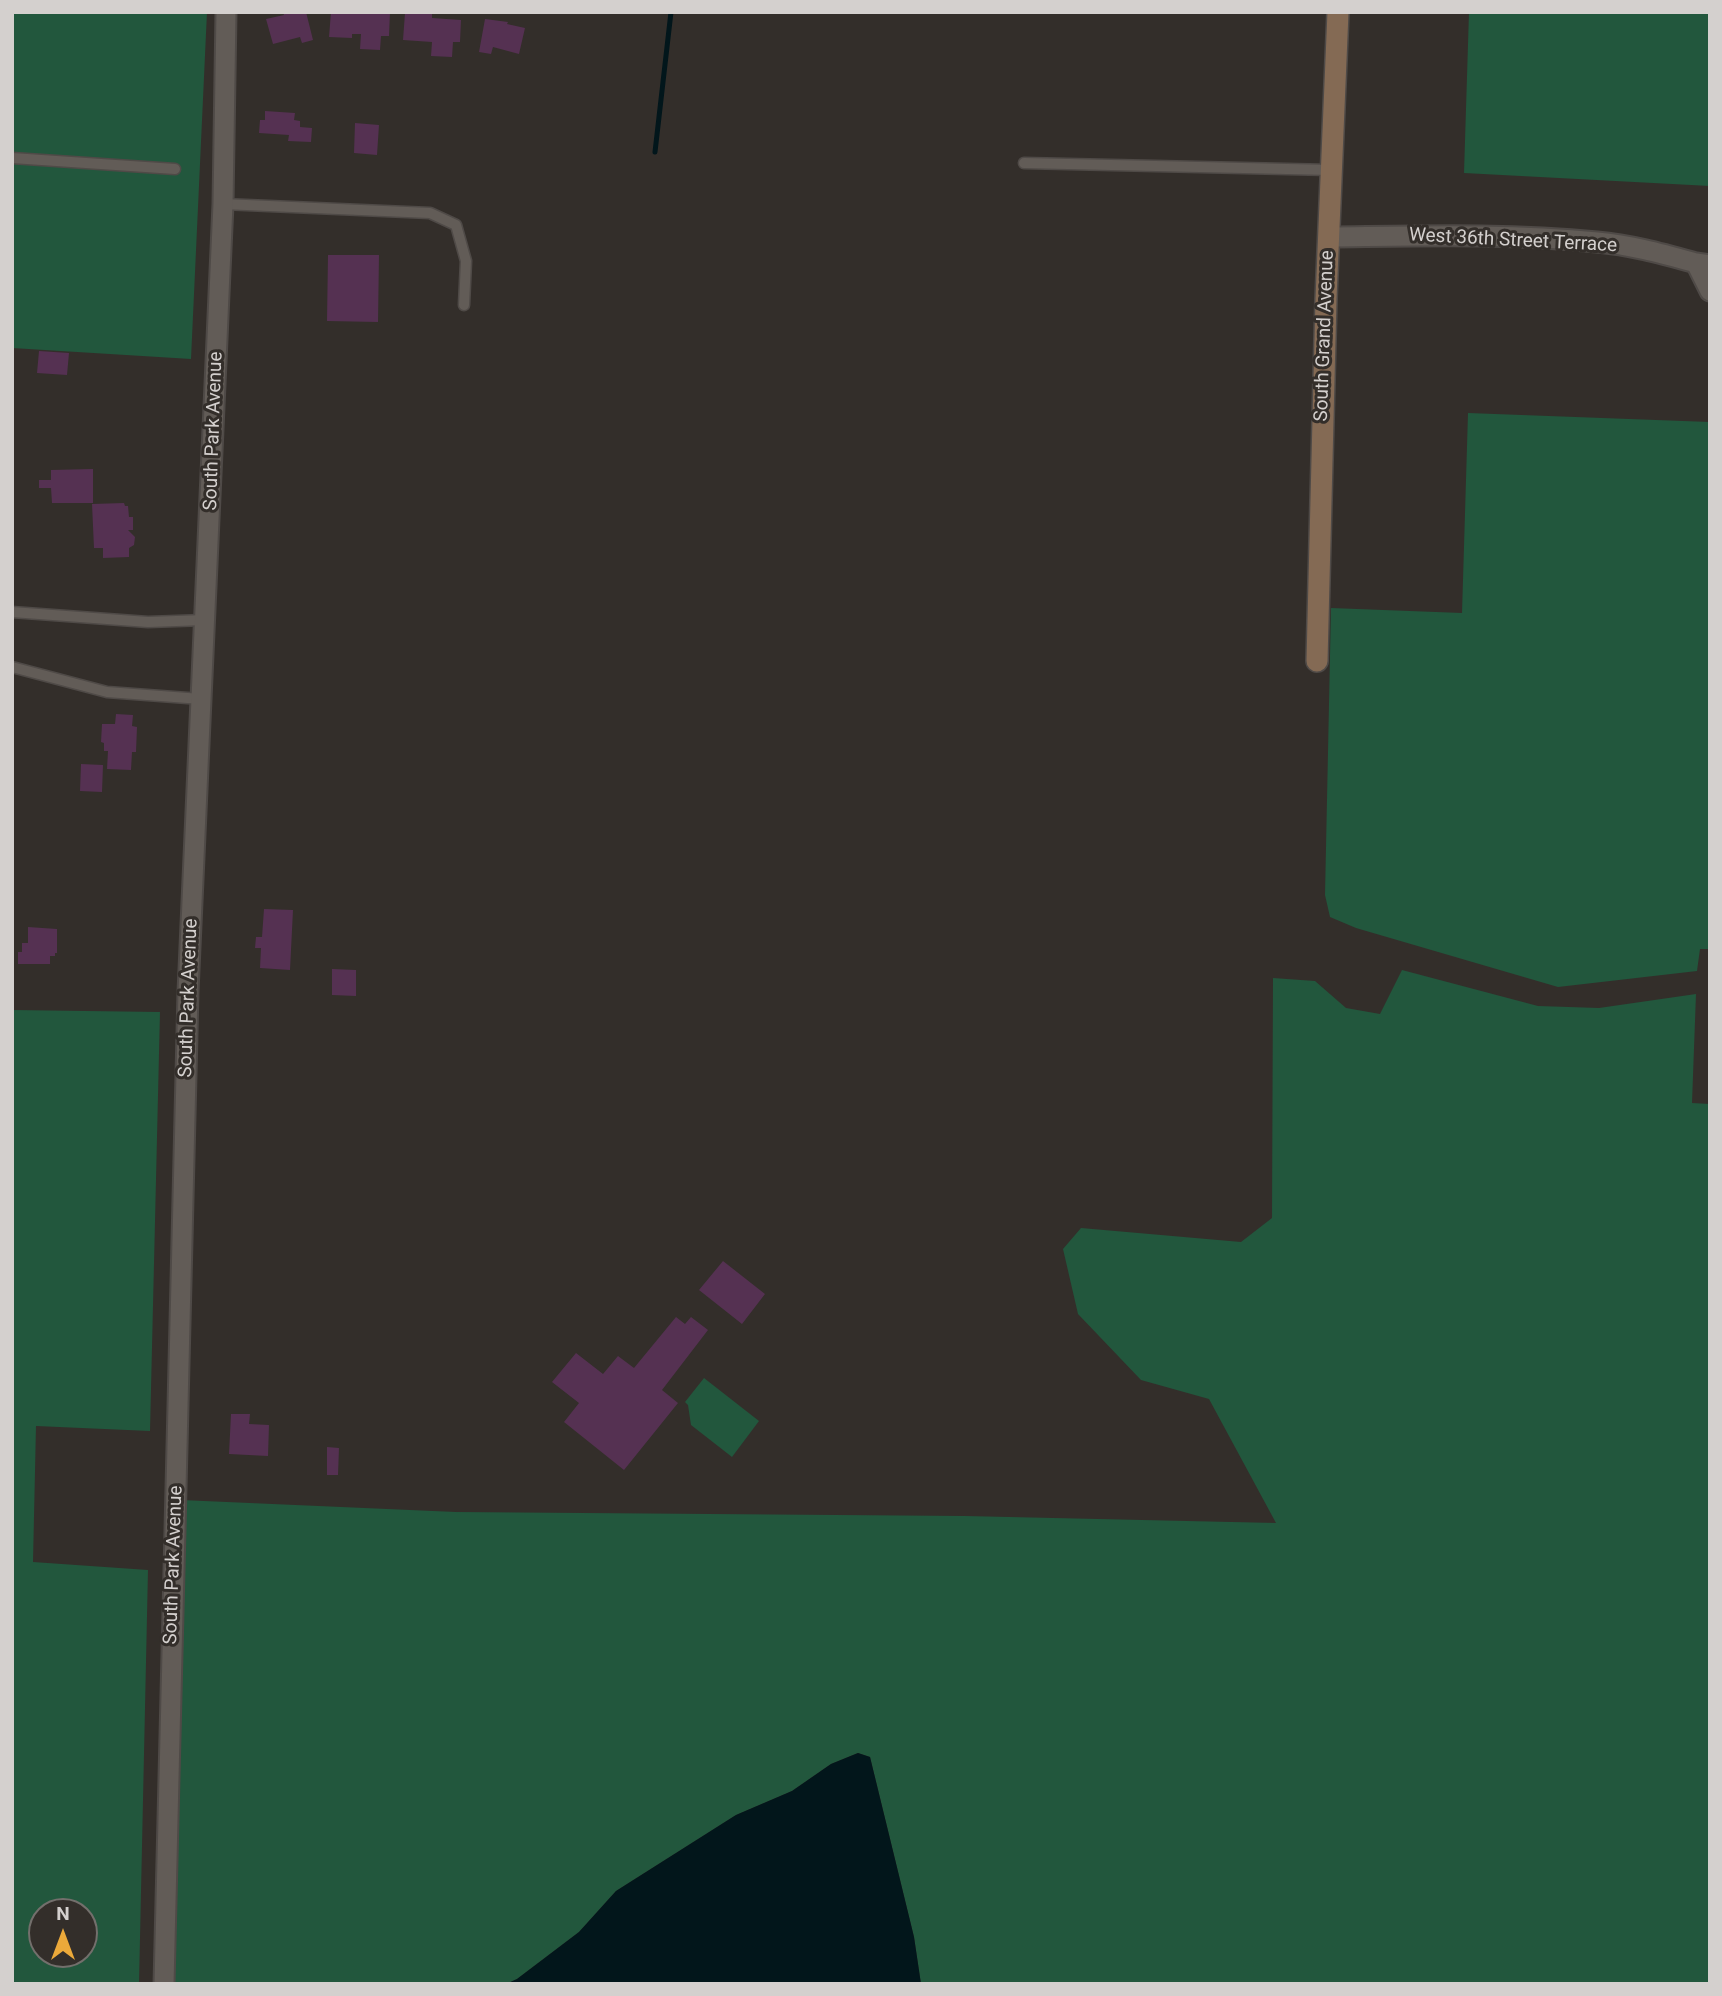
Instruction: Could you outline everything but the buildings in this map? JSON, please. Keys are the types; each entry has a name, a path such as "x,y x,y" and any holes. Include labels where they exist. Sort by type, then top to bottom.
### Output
{"street":[{"name":"South Park Avenue","path":"164,1984 188,992 223,204 226,12"},
{"name":"South Grand Avenue","path":"1317,661 1338,12"},
{"name":"West 36th Street Terrace","path":"1329,237 1465,236 1597,242 1646,250 1703,264"},
{"path":"1703,264 1710,291"}],"lane":[{"path":"12,158 175,169"},
{"path":"1024,163 1331,170"},
{"path":"223,204 430,213 456,225 466,261 464,305"},
{"path":"12,612 148,622 205,620"},
{"path":"12,667 107,692 201,699"}],"green space":[{"path":"12,12 207,12 191,359 12,348"},
{"path":"1469,12 1710,12 1710,186 1464,173"},
{"path":"1468,413 1710,422 1710,949 1700,949 1697,971 1558,987 1356,928 1330,917 1325,895 1331,608 1462,613"},
{"path":"1402,970 1538,1006 1599,1008 1696,994 1692,1103 1710,1104 1710,1984 921,1984 914,1937 870,1757 858,1753 831,1764 792,1791 736,1815 616,1891 579,1932 517,1979 506,1984 170,1984 181,1500 456,1512 965,1516 1276,1523 1209,1399 1141,1380 1078,1314 1063,1249 1081,1228 1241,1242 1272,1218 1273,978 1315,981 1346,1008 1380,1014"},
{"path":"12,1010 160,1012 150,1431 36,1426 33,1562 148,1570 139,1984 12,1984"},
{"path":"704,1378 759,1421 732,1457 691,1425 688,1405 685,1402"}],"shaded area":[{"path":"858,1753 870,1757 914,1937 921,1984 506,1984 517,1979 579,1932 616,1891 736,1815 792,1791 831,1764"}],"waterway":[{"path":"655,152 671,12"}]}
